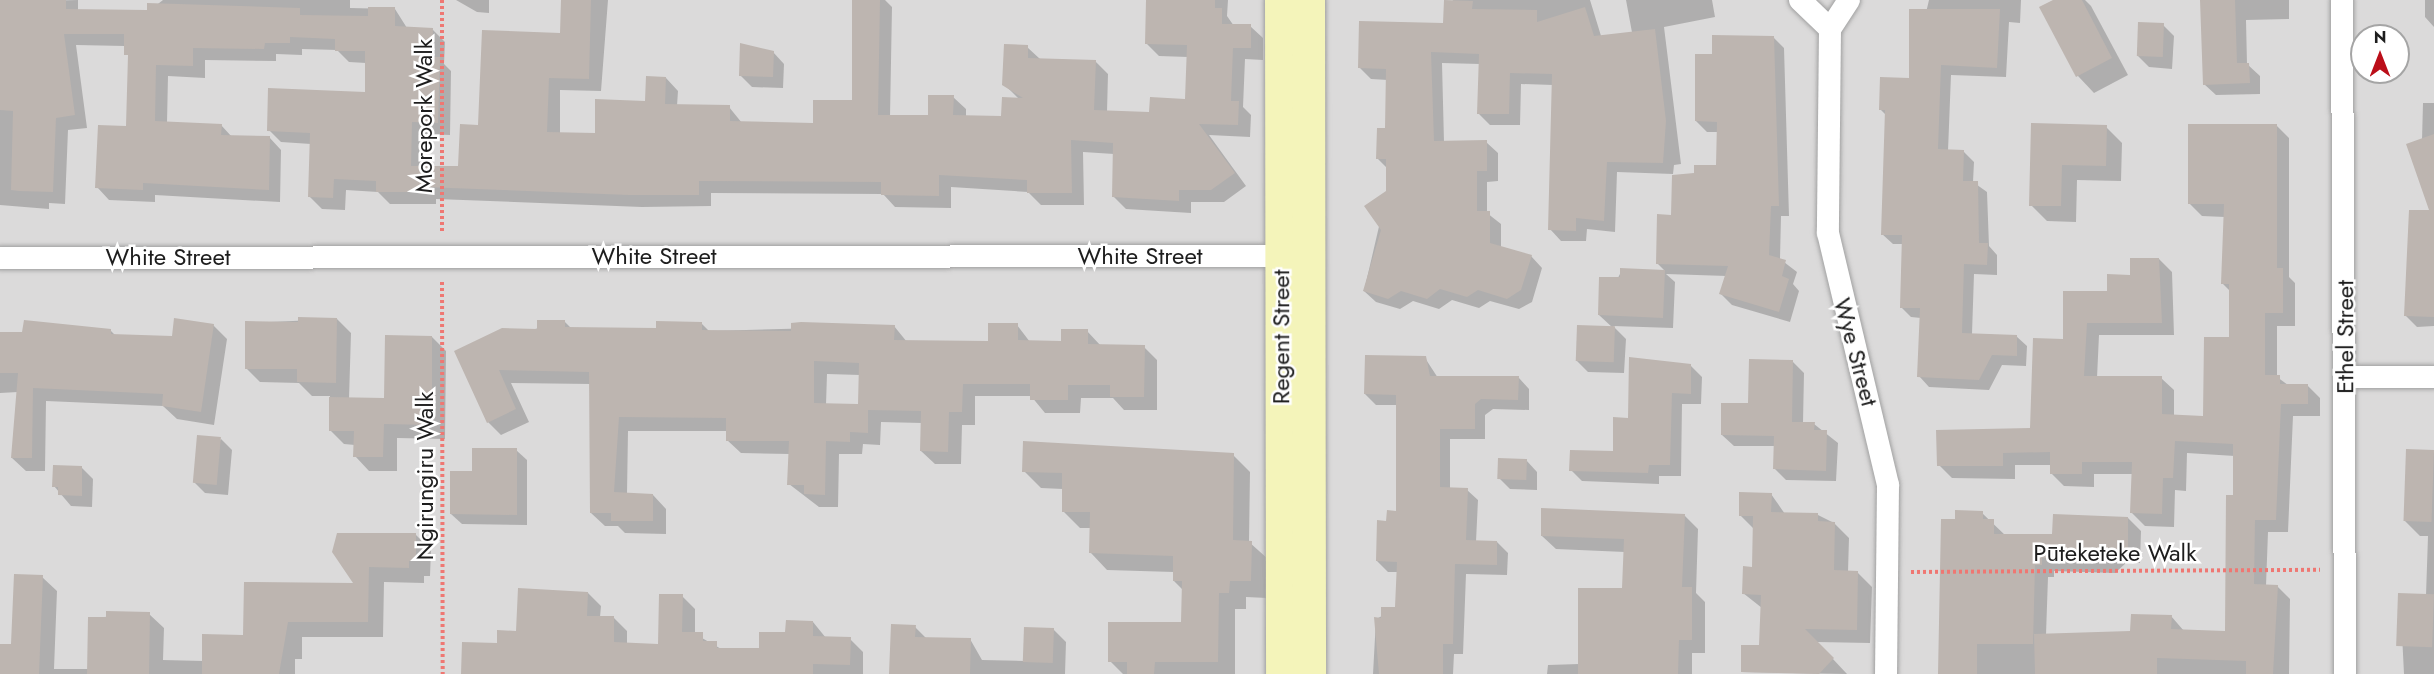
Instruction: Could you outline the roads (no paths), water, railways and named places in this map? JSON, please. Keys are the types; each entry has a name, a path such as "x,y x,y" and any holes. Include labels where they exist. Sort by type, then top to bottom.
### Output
{"street":[{"name":"Regent Street","path":"1281,0 1295,256 1310,674"},
{"name":"Regent Street","path":"1282,674 1295,256 1308,0"},
{"path":"1800,0 1830,29 1849,0"},
{"name":"Ethel Street","path":"2342,0 2346,377 2345,674"},
{"name":"Wye Street","path":"1830,29 1828,233 1888,485 1886,674"},
{"name":"White Street","path":"0,258 1295,256"},
{"path":"2346,377 2434,377"}]}
